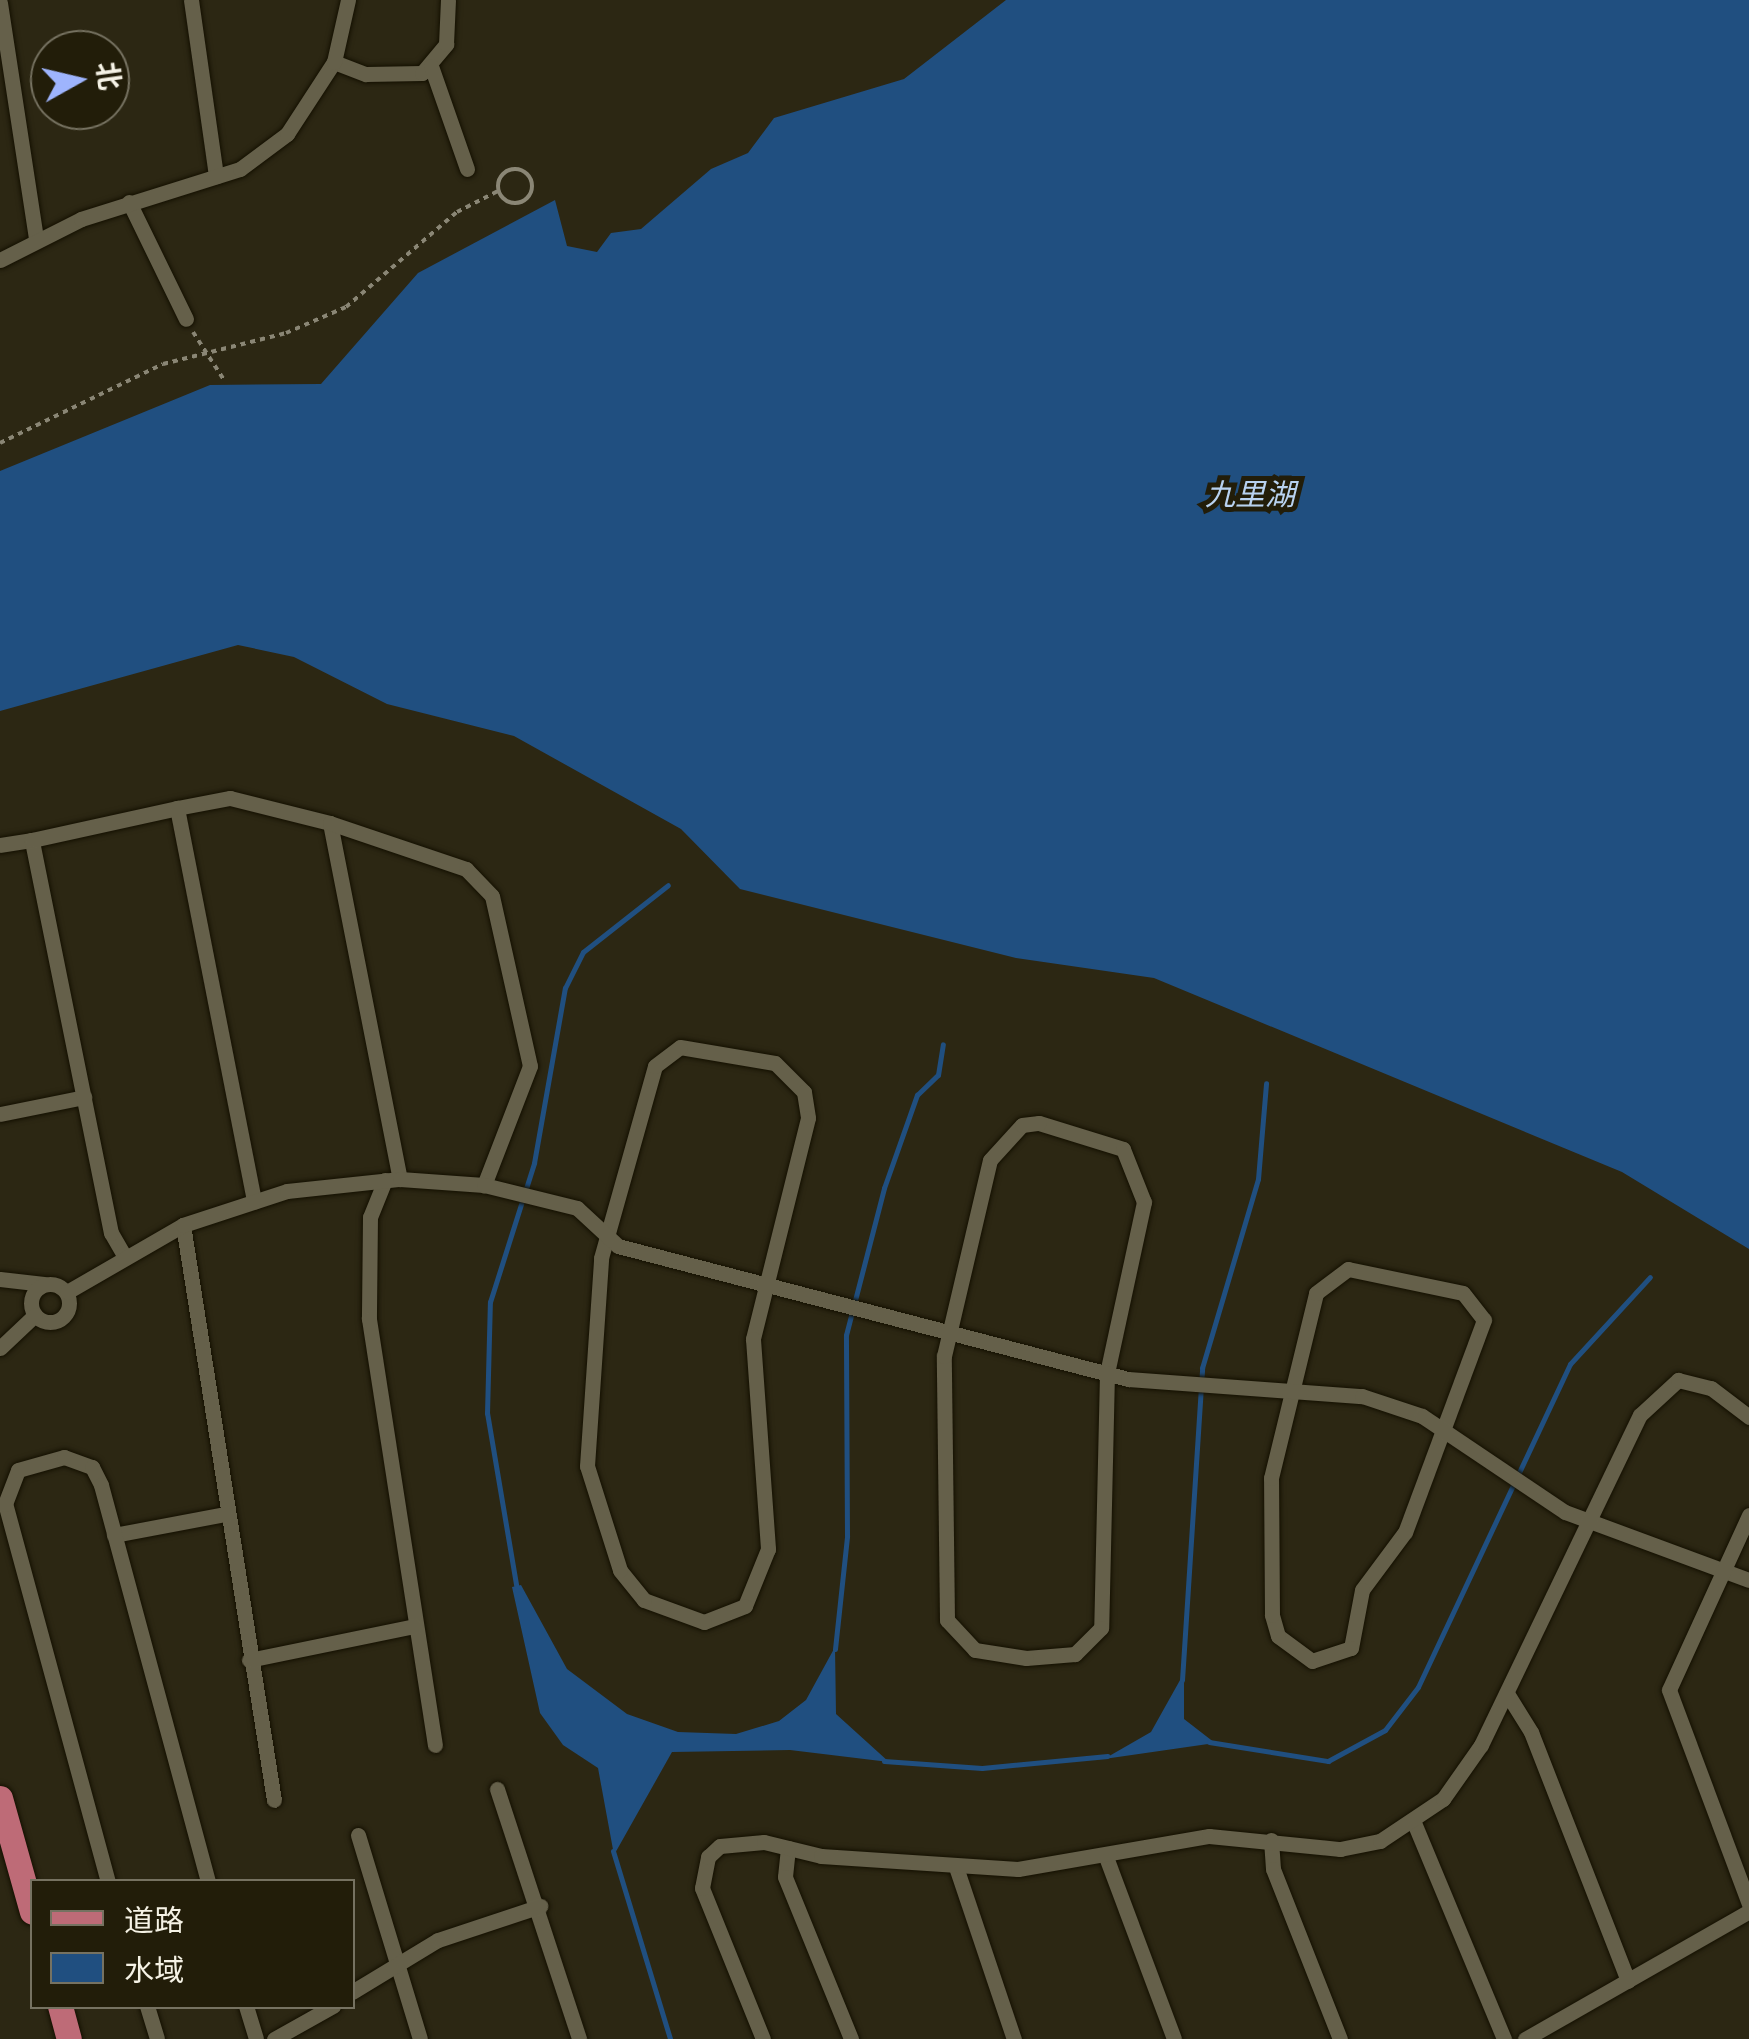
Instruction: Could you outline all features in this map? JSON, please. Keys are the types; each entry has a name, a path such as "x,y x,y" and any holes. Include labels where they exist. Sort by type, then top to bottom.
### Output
{"main road":[{"path":"0,1798 30,1905"},
{"path":"61,2009 70,2039"}],"street":[{"path":"191,0 216,176"},
{"path":"0,260 36,240 129,202 216,176 287,134 334,62 348,0"},
{"path":"334,62 366,74 431,66 446,44 448,0"},
{"path":"0,3 36,240"},
{"path":"431,66 467,170"},
{"path":"129,202 186,319"},
{"path":"0,846 230,798 330,823 466,868 492,896 530,1066 484,1185"},
{"path":"177,808 254,1202"},
{"path":"330,823 392,1180 370,1216 369,1319 435,1744"},
{"path":"32,840 112,1234 125,1257"},
{"path":"694,1046 775,1063 798,1083 808,1118 766,1284 750,1377 771,1512 764,1566 729,1619 675,1616 644,1600 620,1570 587,1466 586,1380 608,1237 655,1066 668,1052 694,1046"},
{"path":"0,1114 84,1097"},
{"path":"1022,1125 1098,1138 1134,1160 1144,1202 1107,1373 1102,1628 1074,1654 975,1650 947,1620 944,1590 948,1332 999,1148 1022,1125"},
{"path":"67,1292 182,1225 254,1202 392,1180 484,1185 577,1208 608,1237 766,1284 1107,1373 1209,1386 1362,1396 1443,1433 1522,1486 1593,1519 1749,1580"},
{"path":"182,1225 225,1514 274,1800"},
{"path":"1370,1269 1463,1293 1479,1305 1482,1338 1443,1433 1405,1532 1362,1590 1350,1648 1312,1661 1278,1636 1272,1615 1271,1478 1326,1277 1370,1269"},
{"path":"0,1280 44,1284 67,1292"},
{"path":"35,1315 32,1297 44,1284"},
{"path":"0,1348 35,1315 64,1317 67,1292"},
{"path":"763,2039 702,1871 720,1846 788,1848 956,1867 1106,1857 1209,1836 1340,1849 1415,1825 1444,1799 1508,1694 1640,1415 1662,1390 1696,1381 1749,1417"},
{"path":"107,1879 5,1504 8,1486 33,1462 81,1458 101,1486 207,1879"},
{"path":"114,1535 225,1514"},
{"path":"1526,2039 1749,1908 1669,1690 1749,1515"},
{"path":"249,1660 415,1626"},
{"path":"1508,1694 1531,1732 1628,1981"},
{"path":"497,1789 540,1906 579,2039"},
{"path":"1415,1825 1504,2039"},
{"path":"358,1835 420,2039"},
{"path":"1271,1840 1273,1869 1340,2039"},
{"path":"788,1848 786,1877 851,2039"},
{"path":"1106,1857 1174,2039"},
{"path":"956,1867 1014,2039"},
{"path":"355,1990 398,1963 540,1906"},
{"path":"148,2009 157,2039"},
{"path":"247,2009 256,2039"},
{"path":"274,2039 328,2009"}],"path":[{"path":"0,443 203,349 286,333 346,307 457,212 498,191 505,171 530,177 521,202 498,191"},
{"path":"186,319 224,380"}],"water":[{"name":"九里湖","path":"1006,0 1749,0 1749,1249 1622,1172 1154,978 1016,958 740,889 681,829 514,736 387,704 294,657 238,645 0,711 0,471 210,385 321,384 418,273 555,200 567,246 597,252 611,233 641,229 711,169 748,153 774,118 904,79"},
{"path":"521,1585 567,1669 627,1714 678,1732 736,1734 779,1721 806,1700 835,1647 836,1714 889,1762 790,1750 672,1752 614,1855 598,1768 563,1745 540,1713 512,1587"},
{"path":"1184,1673 1184,1719 1215,1743 1104,1759 1151,1732"}],"waterway":[{"path":"517,1590 487,1413 490,1302 534,1163 565,988 583,952 668,885"},
{"path":"835,1649 847,1536 846,1335 884,1188 917,1095 938,1075 943,1044"},
{"path":"1182,1680 1202,1368 1258,1179 1266,1083"},
{"path":"1209,1742 1328,1761 1385,1730 1418,1687 1570,1364 1650,1277"},
{"path":"884,1761 982,1768 1107,1756"},
{"path":"613,1851 670,2039"}]}
